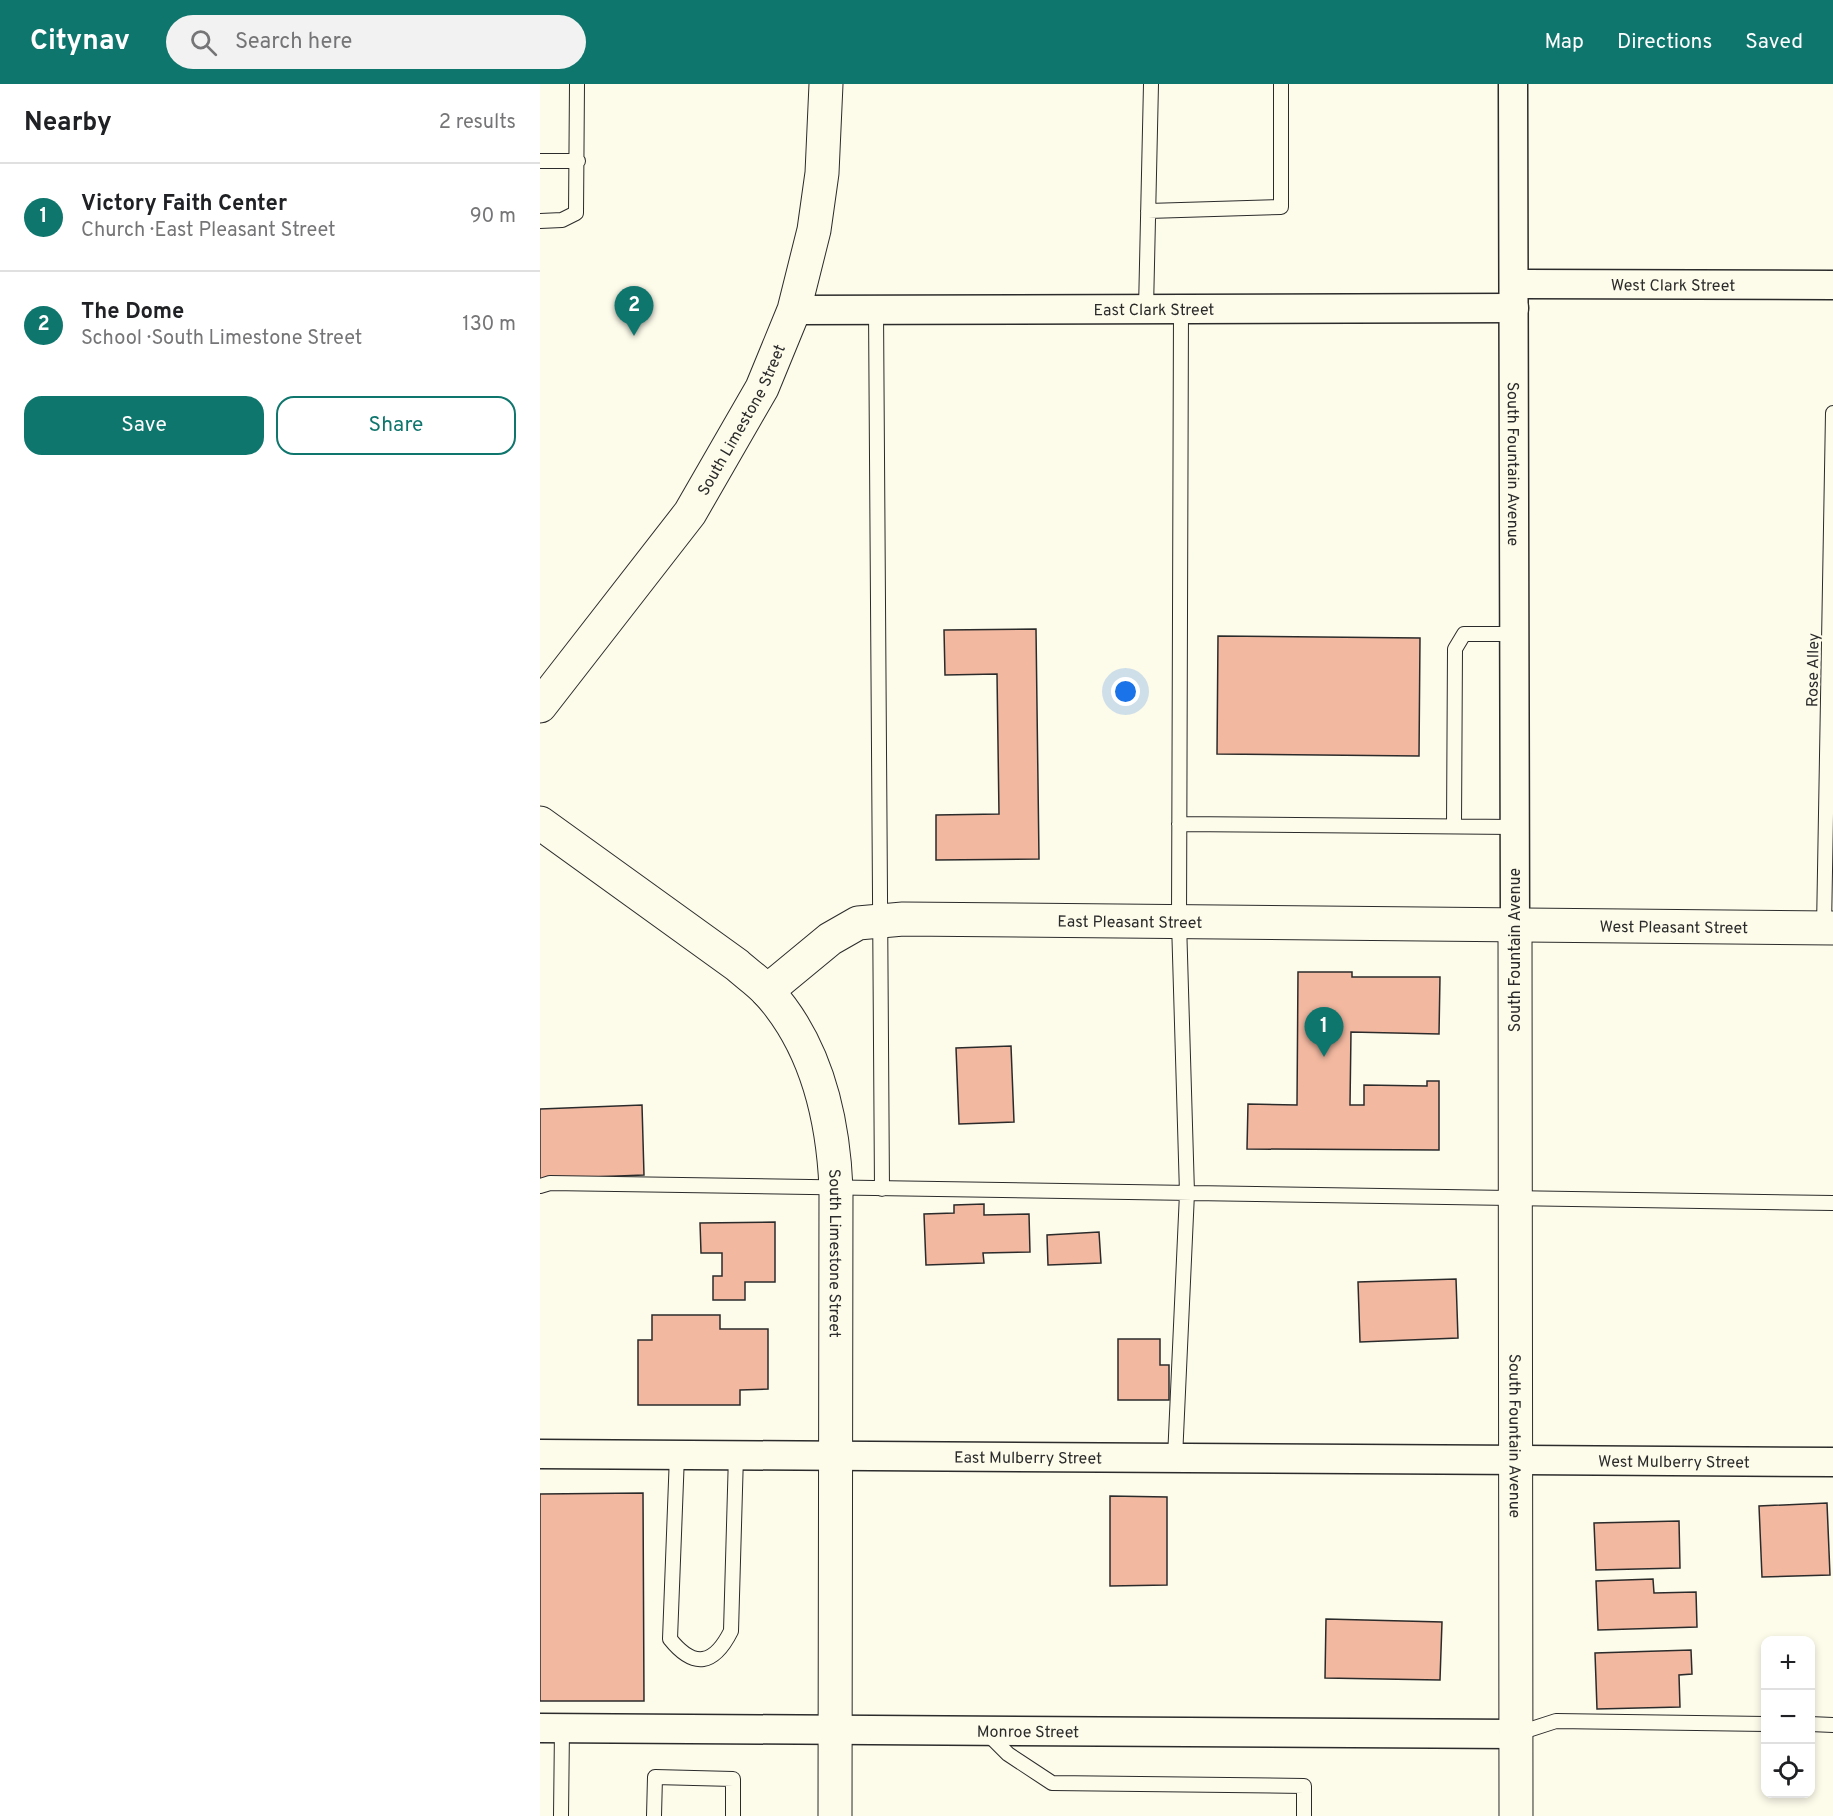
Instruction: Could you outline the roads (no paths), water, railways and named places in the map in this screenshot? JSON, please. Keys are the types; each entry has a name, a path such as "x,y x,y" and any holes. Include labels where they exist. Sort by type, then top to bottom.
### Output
{"street":[{"name":"South Limestone Street","path":"540,706 690,513 762,388 794,310 814,230 822,173 826,84"},
{"name":"South Fountain Avenue","path":"1513,84 1516,1816"},
{"name":"West Clark Street","path":"1514,296 1833,285"},
{"name":"East Clark Street","path":"794,310 1181,309 1514,296"},
{"name":"South Limestone Street","path":"540,823 737,965 767,991 792,1023 815,1071 827,1107 834,1145 836,1188 835,1816"},
{"name":"East Pleasant Street","path":"767,991 830,939 858,923 903,919 1515,926"},
{"name":"West Pleasant Street","path":"1515,926 1828,928"},
{"name":"East Mulberry Street","path":"540,1454 1515,1460"},
{"name":"West Mulberry Street","path":"1515,1460 1833,1462"},
{"name":"Monroe Street","path":"551,1728 1516,1734"}],"lane":[{"path":"540,221 562,220 576,213 577,84"},
{"path":"1146,309 1151,84"},
{"path":"1148,212 1281,207 1281,84"},
{"path":"540,161 578,161"},
{"path":"1175,1458 1186,1193 1179,922 1181,309"},
{"path":"876,310 882,1189"},
{"name":"Rose Alley","path":"1828,928 1833,413"},
{"path":"1454,826 1455,649 1464,634 1513,634"},
{"path":"1179,824 1513,826"},
{"path":"540,1186 549,1183 1833,1203"},
{"path":"677,1455 670,1639 681,1653 693,1658 712,1658 722,1650 731,1631 736,1455"},
{"path":"1516,1734 1556,1720 1761,1724"},
{"path":"1815,1724 1833,1725"},
{"path":"551,1728 562,1791 561,1816"},
{"path":"984,1731 1008,1754 1052,1783 1304,1786 1304,1816"},
{"path":"654,1816 655,1777 733,1779 733,1816"}],"place":[{"name":"The Dome","path":"634,336"},
{"name":"Victory Faith Center","path":"1324,1057"}]}
